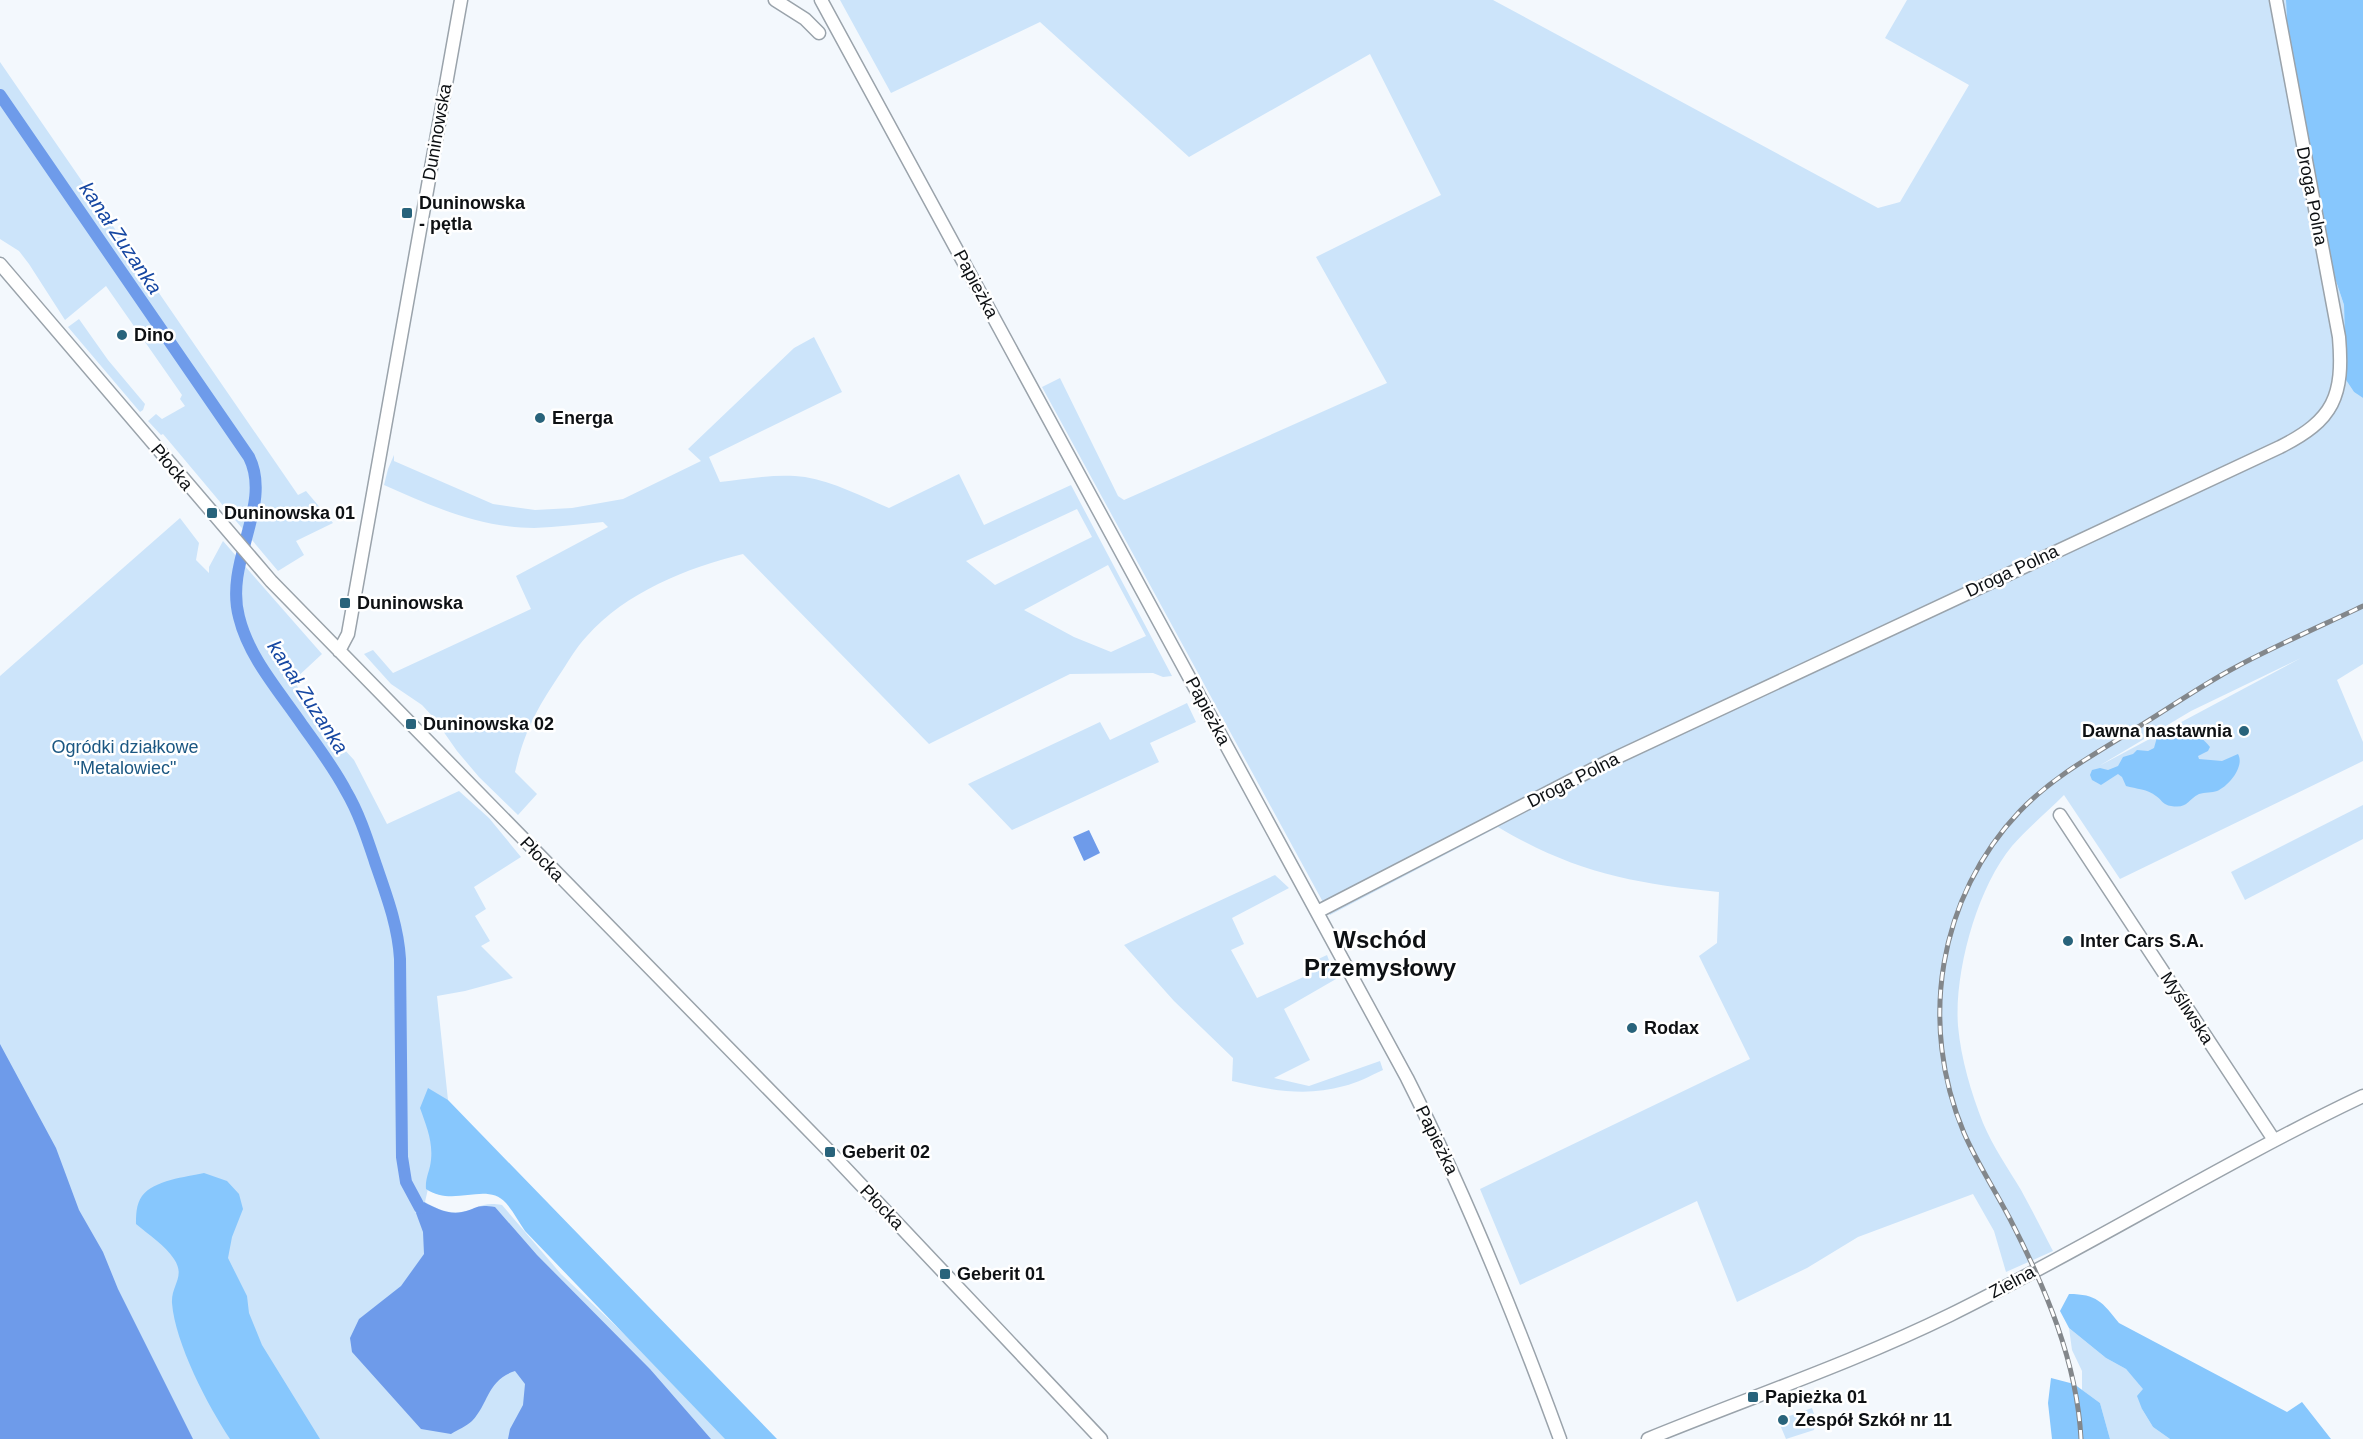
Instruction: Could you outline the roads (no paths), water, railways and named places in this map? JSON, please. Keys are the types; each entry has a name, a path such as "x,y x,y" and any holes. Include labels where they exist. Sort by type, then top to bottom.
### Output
{"street":[{"name":"Duninowska","path":"339,651 348,634 461,0"},
{"path":"775,0 805,19 819,33"},
{"name":"Papieżka","path":"821,0 1414,1091 1472,1213 1525,1344 1560,1439"},
{"name":"Droga Polna","path":"1317,912 1607,762 2280,447 2314,427 2327,413 2335,396 2339,365 2339,337 2276,0"},
{"name":"Płocka","path":"0,264 258,565 339,651 830,1152 1101,1439"},
{"name":"Myśliwska","path":"2060,815 2274,1140"},
{"name":"Zielna","path":"1648,1439 1932,1324 2027,1275 2274,1140 2363,1096"}],"waterway":[{"name":"kanał Zuzanka","path":"0,95 249,457 255,475 255,494 238,575 236,596 239,617 258,661 331,766 351,799 387,898 397,934 400,959 402,1157 406,1182 420,1208"}],"railway":[{"path":"2081,1439 2073,1381 2047,1298 2023,1245 1969,1144 1950,1091 1942,1049 1940,1006 1944,963 1954,922 1970,882 1992,845 2020,811 2045,788 2086,759 2223,674 2363,606"}],"place":[{"name":"Duninowska - pętla","path":"407,213"},
{"name":"Dino","path":"122,335"},
{"name":"Energa","path":"540,418"},
{"name":"Duninowska 01","path":"212,513"},
{"name":"Duninowska","path":"345,603"},
{"name":"Duninowska 02","path":"411,724"},
{"name":"Dawna nastawnia","path":"2244,731"},
{"name":"Inter Cars S.A.","path":"2068,941"},
{"name":"Rodax","path":"1632,1028"},
{"name":"Geberit 02","path":"830,1152"},
{"name":"Geberit 01","path":"945,1274"},
{"name":"Papieżka 01","path":"1753,1397"},
{"name":"Zespół Szkół nr 11","path":"1783,1420"}],"district":[{"name":"Wschód Przemysłowy","path":"1380,954"}],"park label":[{"name":"Ogródki działkowe \"Metalowiec\"","path":"125,757"}]}
